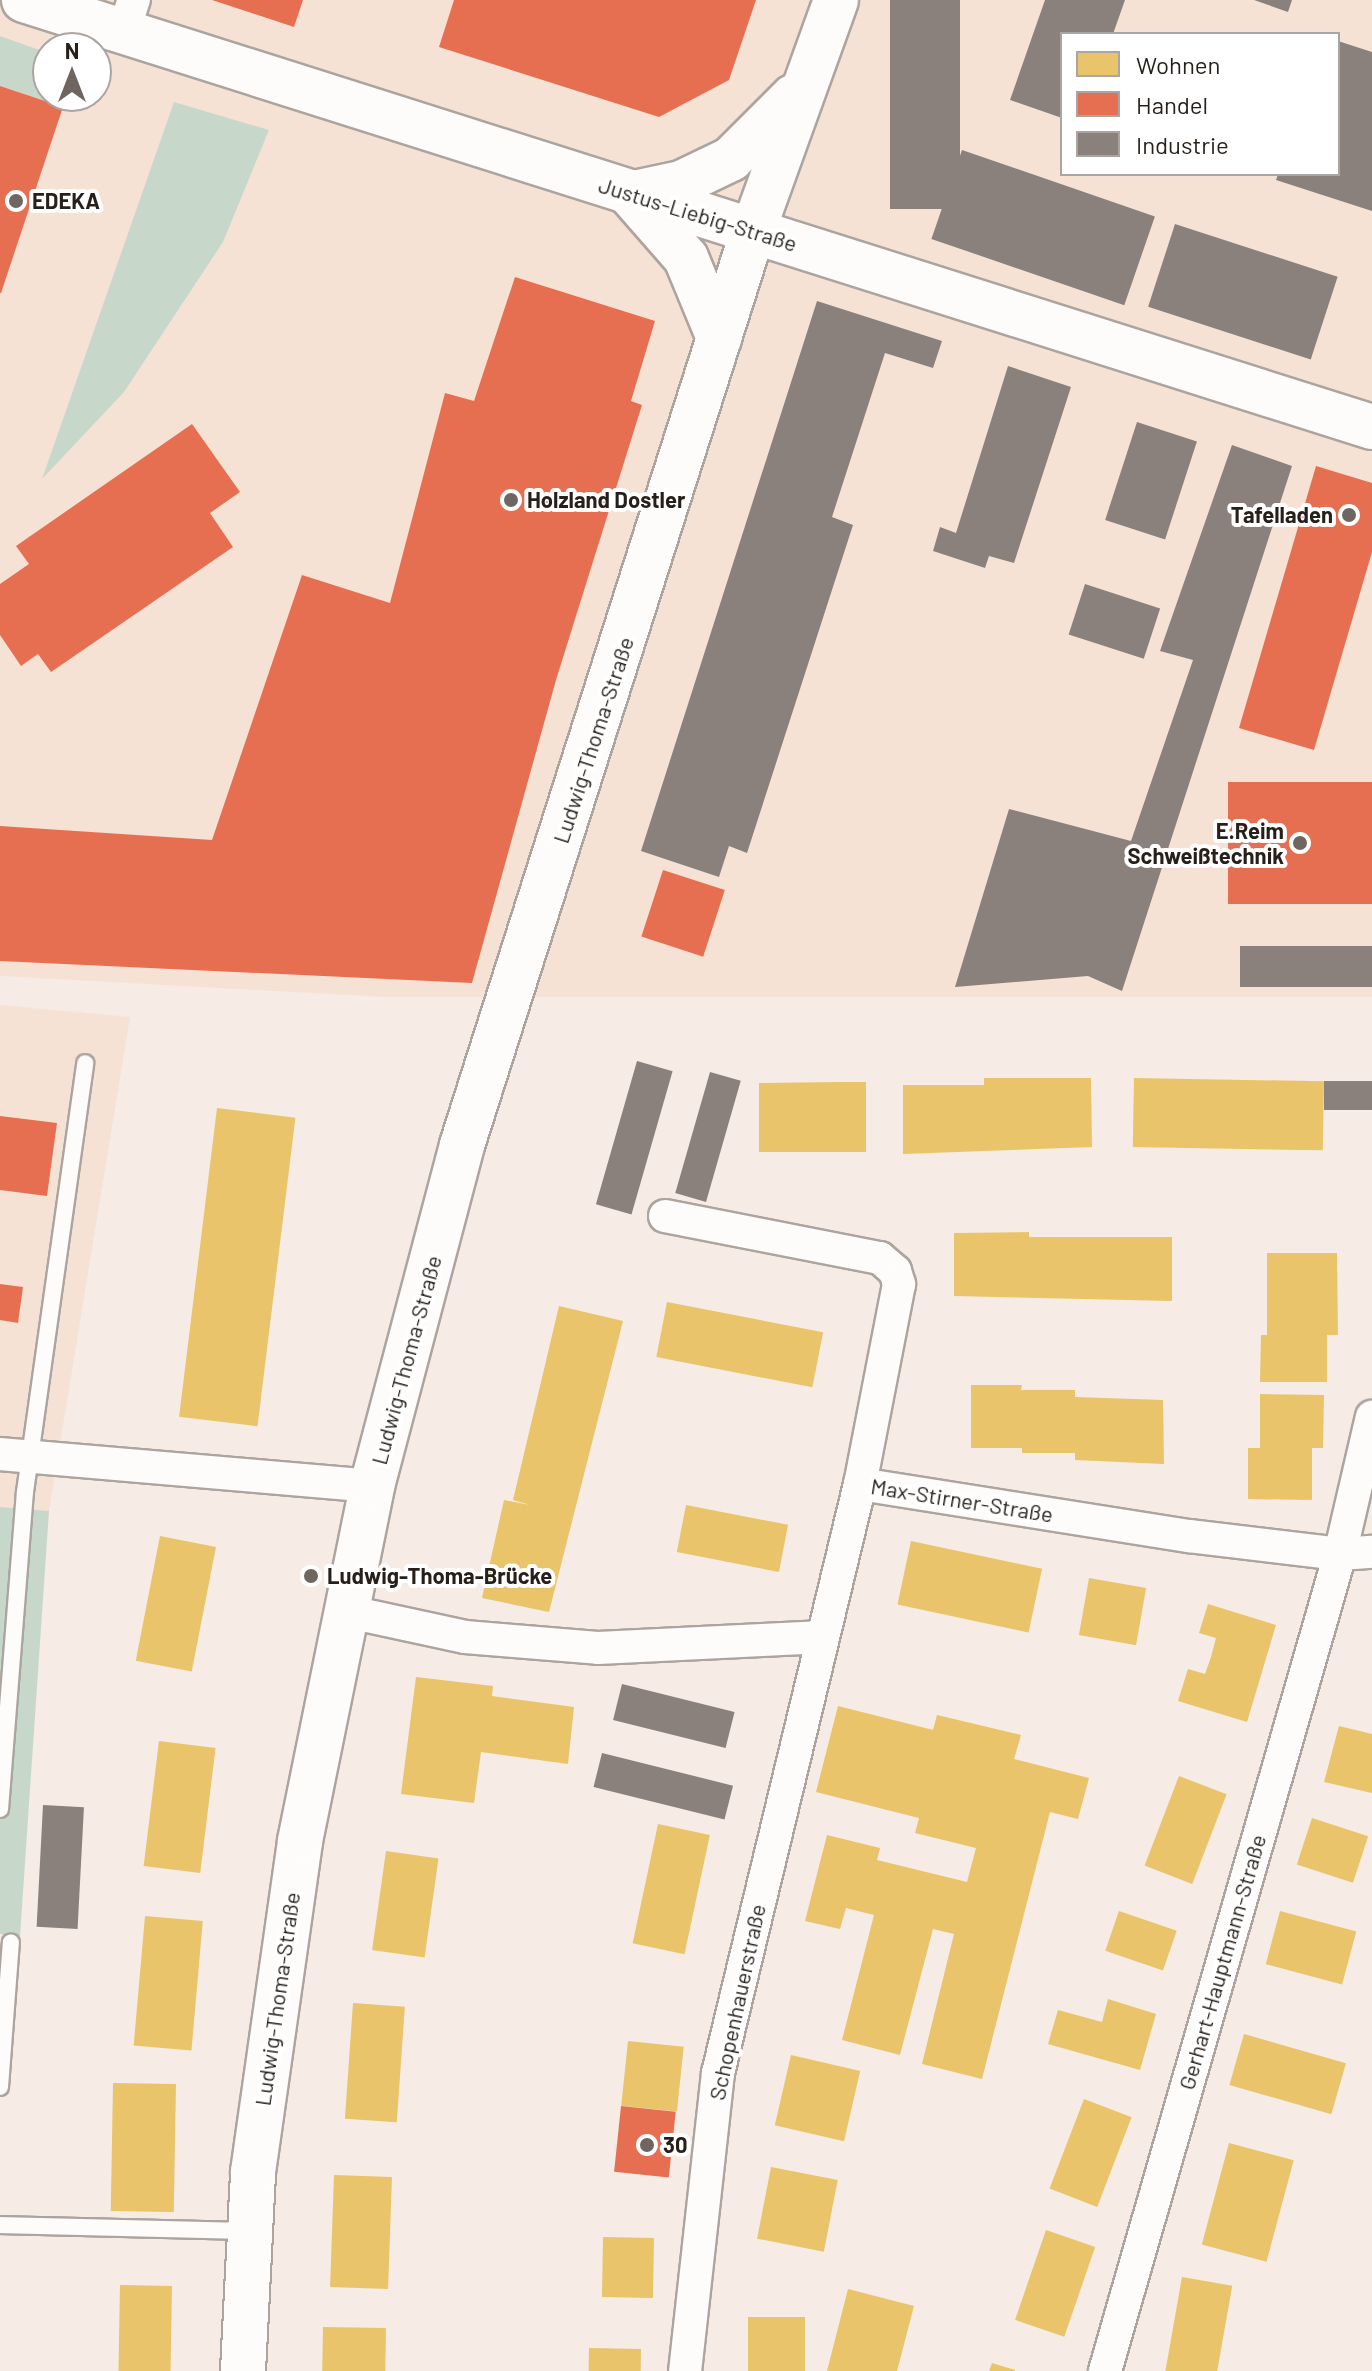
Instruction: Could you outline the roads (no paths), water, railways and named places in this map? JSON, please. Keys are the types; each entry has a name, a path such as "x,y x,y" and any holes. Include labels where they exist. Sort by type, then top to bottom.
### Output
{"street":[{"name":"Justus-Liebig-Straße","path":"24,0 128,16 630,194 754,228 1372,427"},
{"name":"Ludwig-Thoma-Straße","path":"243,2371 253,2172 300,1841 372,1486 462,1145 610,689 754,228 836,0"},
{"path":"719,338 686,258 630,194 681,183 731,159 775,120 808,76"},
{"name":"Max-Stirner-Straße","path":"665,1216 880,1258 895,1271 899,1299 860,1484 1340,1554 1372,1552"},
{"name":"Gerhart-Hauptmann-Straße","path":"1105,2371 1340,1554 1372,1417"},
{"name":"Ludwig-Thoma-Straße","path":"14,1455 372,1486"},
{"name":"Schopenhauerstraße","path":"685,2371 718,2073 819,1637 860,1484"},
{"path":"345,1611 465,1637 598,1648 819,1637"}],"lane":[{"path":"0,1809 14,1455 85,1063"},
{"path":"0,2087 11,1942"},
{"path":"0,2225 250,2232"}],"place":[{"name":"EDEKA","path":"16,201"},
{"name":"Holzland Dostler","path":"511,500"},
{"name":"Tafelladen","path":"1349,515"},
{"name":"E.Reim Schweißtechnik","path":"1300,843"},
{"name":"Ludwig-Thoma-Brücke","path":"311,1576"},
{"name":"30","path":"647,2145"}]}
